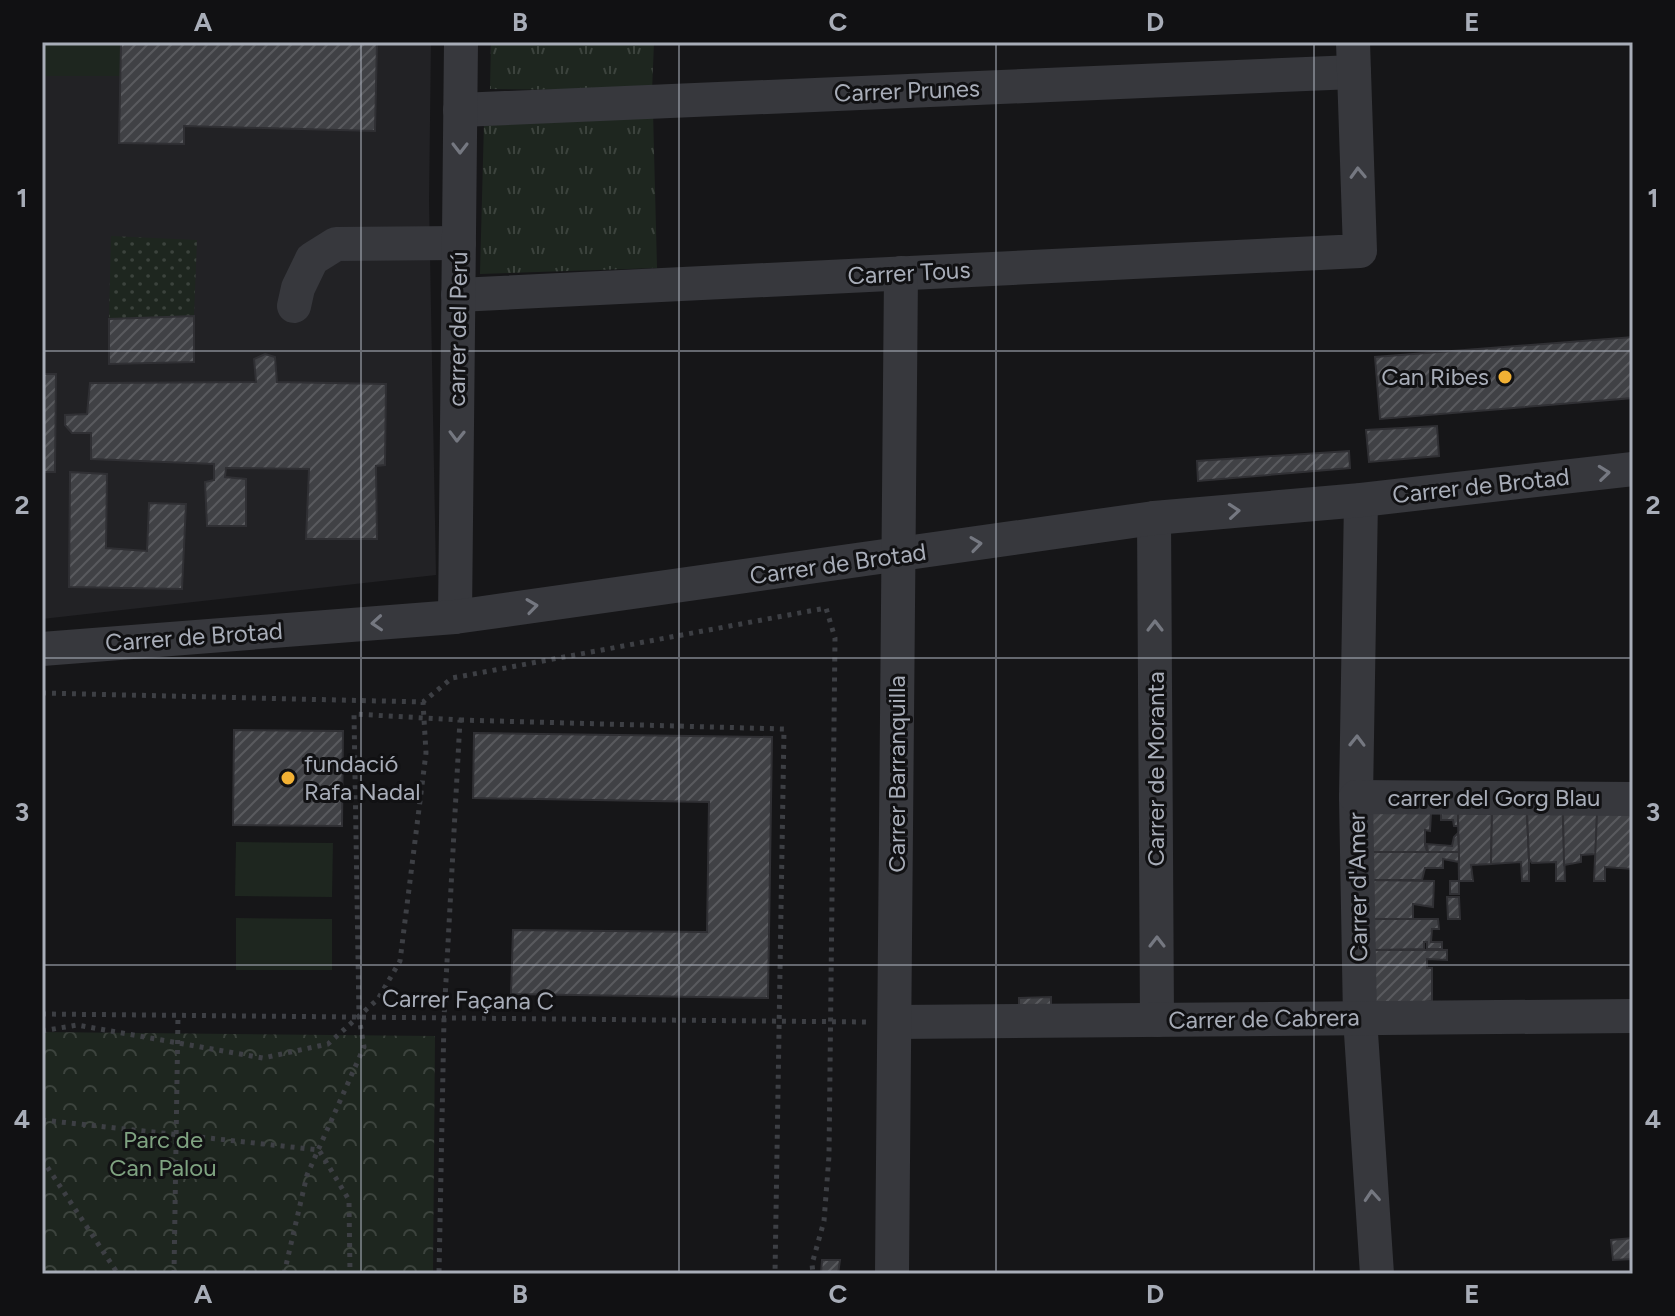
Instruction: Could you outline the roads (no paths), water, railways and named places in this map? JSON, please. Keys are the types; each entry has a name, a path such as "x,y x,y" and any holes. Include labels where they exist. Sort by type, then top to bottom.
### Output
{"street":[{"name":"carrer del Perú","path":"455,617 461,42"},
{"name":"Carrer Prunes","path":"460,110 1354,57"},
{"name":"Carrer Tous","path":"458,295 1360,251 1354,57"},
{"path":"294,306 298,288 312,259 336,244 459,243"},
{"name":"Carrer Barranquilla","path":"892,1274 901,273"},
{"name":"Carrer de Brotad","path":"42,649 455,617 1154,518 1361,500 1633,469"},
{"name":"Carrer d'Amer","path":"1361,500 1356,797 1360,1018 1377,1274"},
{"name":"Carrer de Moranta","path":"1154,518 1157,1020"},
{"name":"carrer del Gorg Blau","path":"1356,797 1633,799"},
{"name":"Carrer de Cabrera","path":"895,1022 1633,1016"}],"place":[{"name":"Can Ribes","path":"1505,377"},
{"name":"fundació Rafa Nadal","path":"288,778"}],"park label":[{"name":"Parc de Can Palou","path":"163,1154"}]}
